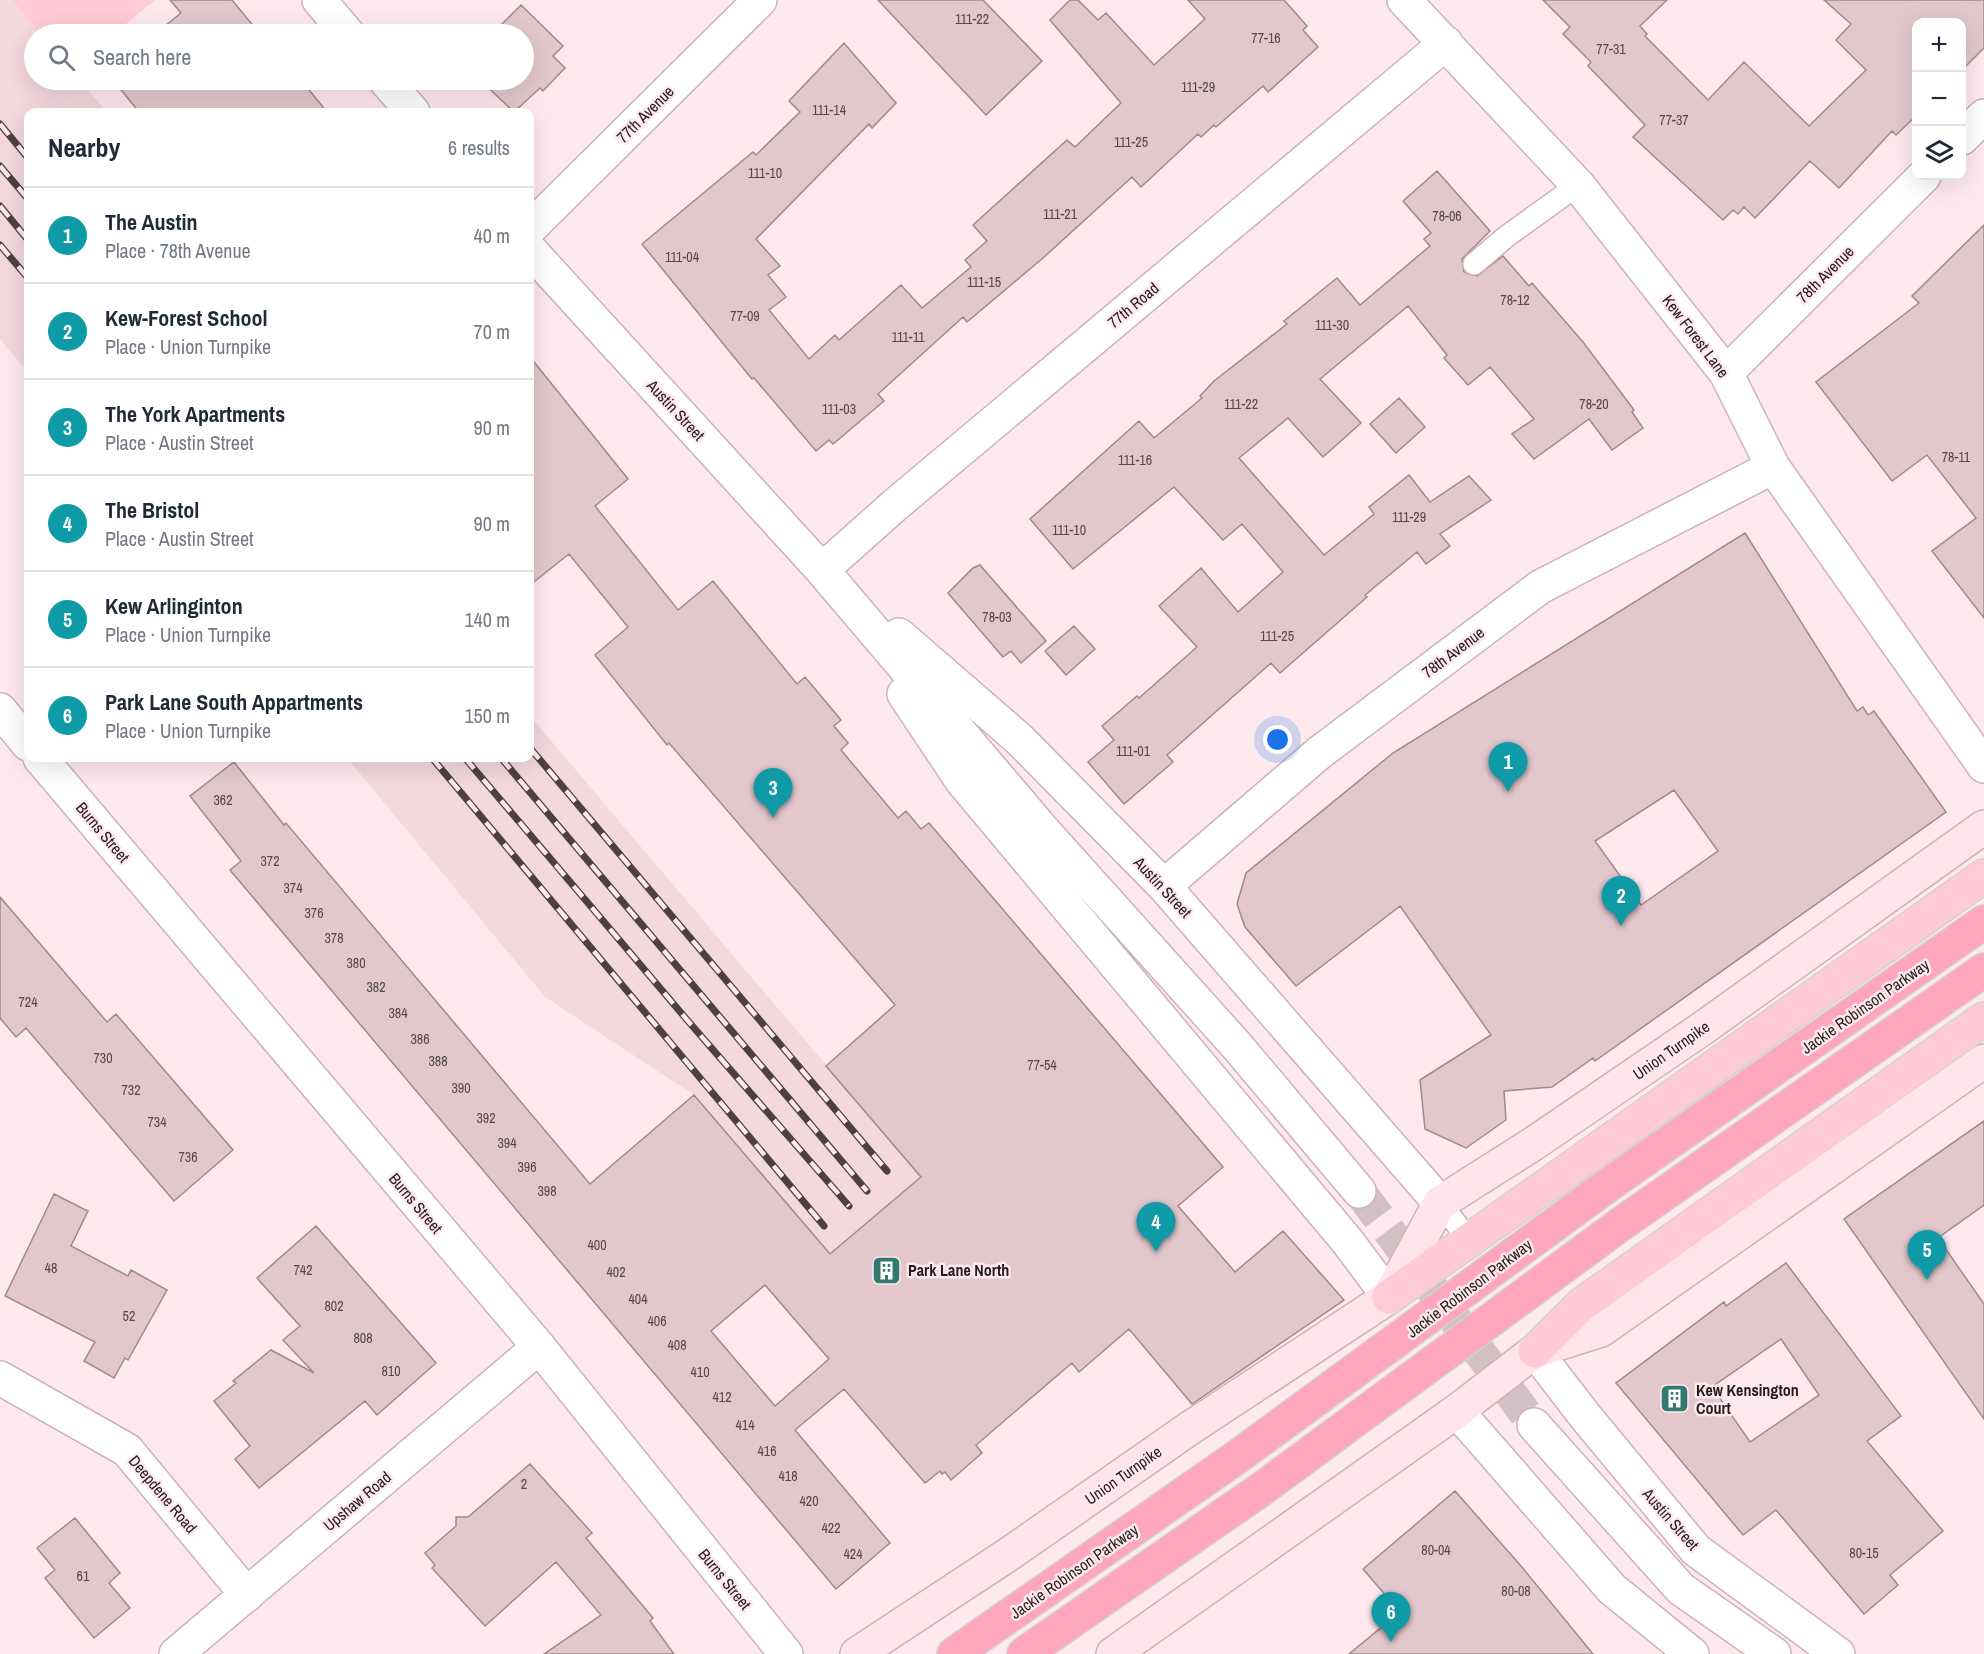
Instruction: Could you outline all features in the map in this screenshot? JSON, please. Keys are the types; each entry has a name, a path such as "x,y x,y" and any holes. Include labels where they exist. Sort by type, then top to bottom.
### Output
{"highway":[{"name":"Jackie Robinson Parkway","path":"954,1654 1238,1457 1611,1183 1984,922"},
{"path":"1024,1654 1263,1488 1621,1224 1984,970"}],"main road":[{"name":"Union Turnpike","path":"1389,1297 1440,1203 1533,1144 1703,1028 1984,827"},
{"name":"Union Turnpike","path":"857,1654 1017,1548 1190,1428 1389,1297 1984,876"},
{"path":"1113,1654 1457,1411 1535,1352 1581,1305 1984,1019"},
{"path":"1535,1352 1601,1329 1984,1061"}],"street":[{"path":"319,0 339,24"},
{"name":"77th Avenue","path":"534,224 760,0"},
{"name":"Kew Forest Lane","path":"1404,0 1578,185 1726,373 1773,467 1984,766"},
{"name":"77th Road","path":"822,570 895,505 1446,43"},
{"path":"394,90 410,108"},
{"path":"1966,134 1984,116"},
{"name":"78th Avenue","path":"1726,373 1920,180"},
{"name":"Austin Street","path":"534,254 822,570 1034,820 1238,1046 1359,1191"},
{"name":"78th Avenue","path":"1164,886 1319,753 1540,587 1773,467"},
{"name":"Austin Street","path":"822,570 1019,739 1164,886 1440,1203"},
{"name":"Austin Street","path":"822,570 962,781 1348,1242 1389,1297"},
{"path":"0,710 24,739"},
{"name":"Burns Street","path":"43,762 538,1347 786,1654"},
{"name":"Upshaw Road","path":"176,1654 538,1347"},
{"name":"Austin Street","path":"1535,1352 1696,1550 1838,1654"},
{"name":"Deepdene Road","path":"0,1378 127,1450 247,1594"},
{"path":"1457,1411 1612,1588 1692,1654"},
{"path":"1534,1425 1681,1588 1774,1654"}],"lane":[{"path":"1474,264 1507,236 1578,185"},
{"name":"Austin Street","path":"1440,1203 1469,1240"}],"shaded area":[{"path":"0,0 12,0 32,24 24,24 24,90 88,90 104,108 24,108 24,368 0,339"},
{"path":"12,0 155,0 126,24 32,24"},
{"path":"534,721 921,1177 830,1254 694,1095 545,997 350,762 534,762"}],"building":[{"path":"170,0 232,0 252,24 167,24 181,13"},
{"path":"878,0 983,0 1042,61 986,115"},
{"path":"1070,0 1078,0 1098,20 1106,13 1154,65 1205,19 1188,0 1284,0 1307,26 1303,30 1318,47 1268,92 1263,86 1216,127 1214,125 1201,137 1198,134 1141,187 1132,177 1043,258 967,322 963,317 878,394 884,401 833,444 829,440 816,451 754,378 752,379 642,244 753,152 756,155 800,112 789,101 844,43 896,103 872,128 869,124 756,239 780,266 768,275 786,297 769,310 809,359 835,335 839,340 901,285 922,308 971,267 965,260 987,241 973,225 1067,140 1075,147 1121,103 1050,20"},
{"path":"1543,0 1667,0 1640,26 1647,34 1645,36 1708,100 1744,62 1809,126 1866,70 1836,40 1851,24 1824,0 1984,0 1984,48 1966,66 1966,18 1912,18 1912,120 1896,135 1892,131 1839,188 1810,161 1755,218 1744,207 1738,214 1733,210 1723,220 1633,137 1645,125 1588,66 1591,62 1563,34 1570,27"},
{"path":"521,5 563,46 553,56 565,68 543,91 540,88 518,108 510,108 491,90 534,90 534,24 502,24"},
{"path":"121,90 309,90 324,108 136,108"},
{"path":"1437,171 1490,231 1462,259 1464,272 1477,276 1503,256 1529,286 1532,283 1583,342 1634,410 1632,412 1643,428 1612,450 1589,419 1534,459 1512,434 1534,419 1490,367 1468,385 1444,358 1447,355 1408,306 1320,379 1361,423 1323,457 1288,418 1239,458 1324,555 1374,514 1369,507 1409,475 1430,502 1469,476 1491,500 1440,534 1450,546 1426,564 1417,552 1365,595 1367,597 1280,673 1271,663 1167,755 1173,762 1124,804 1088,762 1114,740 1102,726 1137,696 1139,698 1197,647 1159,606 1201,568 1238,612 1283,572 1242,524 1223,540 1174,487 1073,569 1030,519 1139,421 1154,438 1202,398 1200,396 1214,381 1287,324 1284,321 1337,278 1360,305 1430,246 1424,239 1431,233 1403,201"},
{"path":"1984,225 1984,618 1932,551 1976,518 1927,455 1892,481 1816,382 1919,303 1912,296"},
{"path":"534,362 628,479 595,506 678,610 713,581 797,684 805,677 841,720 834,726 848,743 841,750 898,818 906,811 921,829 929,823 1223,1167 1178,1206 1235,1272 1283,1231 1344,1300 1192,1404 1129,1329 1079,1372 1072,1363 976,1445 982,1453 951,1480 945,1472 942,1474 940,1471 925,1483 844,1389 795,1430 890,1543 836,1589 230,870 241,861 190,796 234,762 284,825 286,823 590,1184 694,1095 830,1254 921,1177 826,1066 895,1005 669,743 667,745 595,655 628,627 569,554 534,582","holes":["765,1285 829,1359 775,1406 711,1331"]},
{"path":"1399,398 1425,427 1396,453 1370,424"},
{"path":"1745,533 1857,711 1863,707 1868,715 1874,711 1946,812 1595,1061 1593,1058 1552,1087 1504,1091 1506,1120 1466,1148 1425,1129 1420,1080 1491,1035 1400,906 1296,986 1245,927 1237,904 1246,873 1393,753","holes":["1674,790 1718,851 1641,905 1595,841"]},
{"path":"980,565 1046,641 1021,663 1011,651 1003,657 948,593 973,568"},
{"path":"1074,626 1095,649 1066,675 1045,651"},
{"path":"0,897 107,1022 116,1014 233,1150 174,1201 26,1028 16,1037 0,1018"},
{"path":"1984,1121 1984,1205 1938,1238 1984,1304 1984,1419 1844,1219"},
{"path":"54,1194 88,1211 71,1246 128,1276 131,1270 167,1290 128,1360 125,1358 114,1378 84,1361 95,1342 5,1296"},
{"path":"316,1226 436,1363 377,1415 365,1401 259,1488 235,1459 250,1446 214,1401 236,1383 233,1381 271,1350 314,1373 283,1340 300,1326 257,1278"},
{"name":"Kew Kensington Court","path":"1786,1263 1901,1416 1867,1441 1943,1531 1890,1575 1898,1585 1864,1614 1776,1510 1743,1535 1616,1383 1724,1302 1726,1306","holes":["1781,1339 1819,1395 1750,1442 1712,1387"]},
{"path":"530,1464 592,1533 586,1538 653,1618 650,1621 674,1654 544,1654 601,1615 556,1562 485,1626 432,1568 435,1565 425,1553 456,1526 456,1517 468,1517"},
{"path":"1455,1491 1521,1566 1593,1654 1349,1654 1400,1612 1363,1569"},
{"path":"75,1518 120,1573 109,1583 130,1608 94,1638 45,1578 55,1570 37,1548"}],"tunnel":[{"path":"1359,1191 1534,1425"}],"railway":[{"path":"0,124 24,153"},
{"path":"0,166 24,194"},
{"path":"0,206 24,235"},
{"path":"0,245 24,273"},
{"path":"534,753 887,1171"},
{"path":"435,762 824,1226"},
{"path":"468,762 688,1021 849,1206"},
{"path":"504,762 867,1191"}],"place":[{"name":"The Austin","path":"1508,792"},
{"name":"The York Apartments","path":"773,818"},
{"name":"Kew-Forest School","path":"1621,926"},
{"name":"The Bristol","path":"1156,1252"},
{"name":"Park Lane North","path":"887,1270"},
{"name":"Kew Arlinginton","path":"1927,1280"},
{"name":"Kew Kensington Court","path":"1675,1399"},
{"name":"Park Lane South Appartments","path":"1391,1642"}]}
